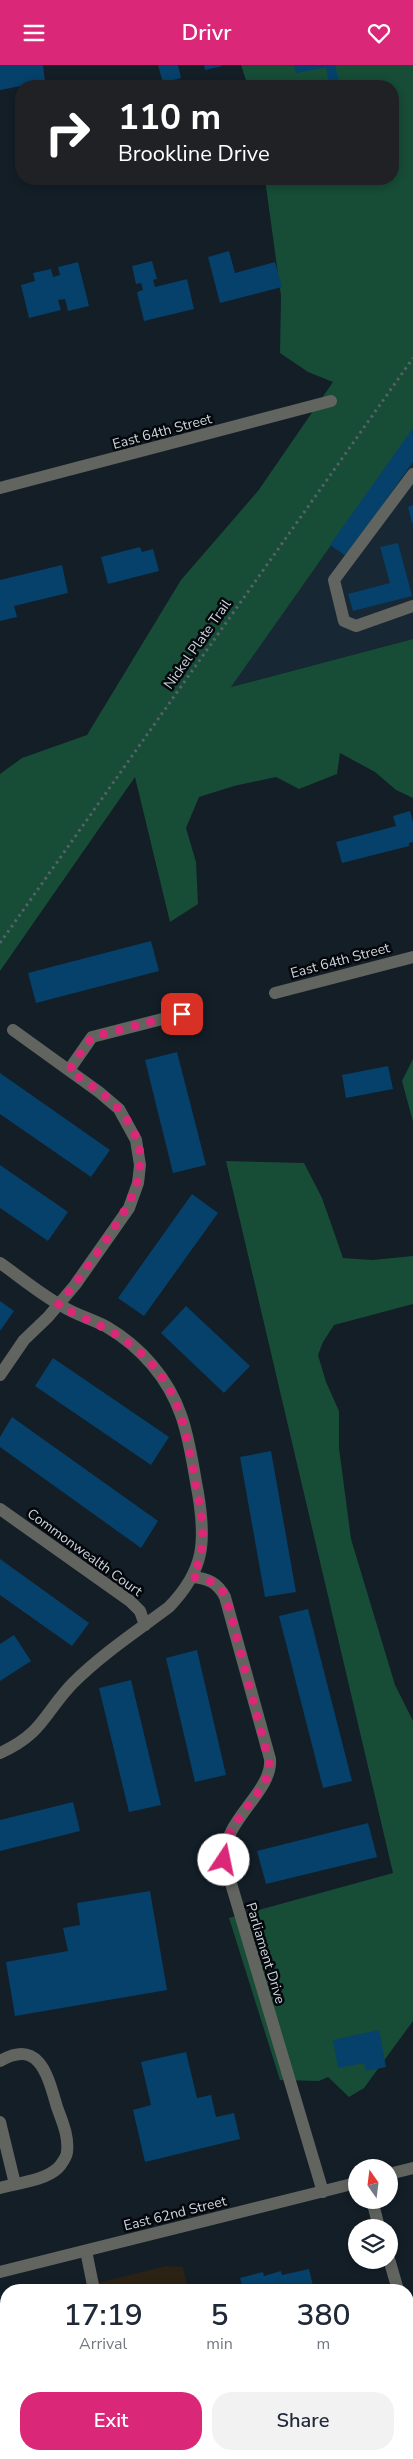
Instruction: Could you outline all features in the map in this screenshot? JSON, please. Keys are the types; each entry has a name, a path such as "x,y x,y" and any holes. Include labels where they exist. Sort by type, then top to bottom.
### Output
{"street":[{"name":"East 64th Street","path":"0,488 331,401"},
{"path":"413,474 334,580 344,621 356,626 413,606"},
{"name":"East 64th Street","path":"275,993 413,957"},
{"path":"69,1070 92,1037 182,1014"},
{"path":"0,1375 24,1340 58,1305 129,1207 138,1183 140,1165 136,1140 125,1117 107,1098 13,1030"},
{"path":"0,1263 58,1305 119,1335 148,1359 169,1389 186,1433 203,1522 202,1547 185,1591 169,1607 73,1683 34,1733 15,1746 0,1753"},
{"name":"Commonwealth Court","path":"0,1509 130,1601 140,1611 145,1625"},
{"name":"Parliament Drive","path":"192,1577 214,1582 226,1597 270,1759 267,1777 230,1832 225,1844 224,1860 323,2192"},
{"path":"0,2061 12,2054 30,2055 41,2063 48,2075 67,2138 67,2154 58,2168 43,2177 0,2187"},
{"path":"0,2122 15,2184"},
{"path":"398,2172 413,2168"},
{"name":"East 62nd Street","path":"0,2272 348,2185"},
{"path":"86,2251 93,2284"},
{"path":"392,2269 396,2284"}],"path":[{"name":"Nickel Plate Trail","path":"0,943 413,358"}],"shaded area":[{"path":"413,429 413,639 230,687"},
{"path":"166,2266 183,2267 187,2284 93,2284"}],"green space":[{"path":"241,65 413,65 413,429 231,687 413,639 413,798 396,790 375,772 340,753 337,774 299,789 276,777 234,786 199,797 186,828 196,862 198,904 170,922 135,777 0,971 0,774 22,758 87,735 181,580 258,491 333,382 308,372 280,353 281,296 266,185 399,185 399,80 246,80"},
{"path":"413,1059 413,1122 402,1081"},
{"path":"226,1161 304,1163 322,1198 343,1258 372,1260 413,1256 413,1304 334,1325 323,1342 318,1355 326,1382 339,1411 339,1448 351,1539 395,1685 413,1721 413,2021 364,2088 349,2097 328,2077 319,2081 280,2080 229,1918 393,1873"}],"building":[{"path":"0,65 43,65 45,80 15,80 15,87 0,90"},
{"path":"158,65 178,65 181,78 162,80"},
{"path":"204,65 222,65 222,66 205,70"},
{"path":"294,65 335,65 339,80 328,80 326,67 296,73"},
{"path":"229,251 235,273 275,262 282,287 220,303 208,257"},
{"path":"152,261 157,279 153,280 155,287 187,279 194,309 144,321 137,292 143,290 141,283 136,284 132,266"},
{"path":"78,262 89,306 68,311 65,299 58,300 61,310 29,318 21,285 35,281 33,273 51,269 53,277 60,275 58,267"},
{"path":"413,428 413,462 346,556 330,545"},
{"path":"413,505 413,523 412,523 408,507"},
{"path":"398,543 412,596 353,611 348,594 390,583 380,547"},
{"path":"140,547 142,552 153,549 159,571 108,584 101,557"},
{"path":"62,565 68,593 14,606 17,617 0,621 0,580"},
{"path":"410,811 413,822 413,842 409,843 409,846 342,863 336,842 396,826 393,816"},
{"path":"151,941 159,971 36,1003 28,973"},
{"path":"177,1052 206,1165 173,1173 145,1060"},
{"path":"388,1066 393,1089 346,1098 342,1075"},
{"path":"0,1073 110,1150 91,1177 0,1114"},
{"path":"0,1165 68,1212 48,1241 0,1208"},
{"path":"192,1194 218,1213 144,1316 118,1298"},
{"path":"0,1301 14,1311 0,1331"},
{"path":"186,1306 250,1366 224,1393 161,1333"},
{"path":"53,1358 169,1437 151,1465 35,1386"},
{"path":"12,1417 158,1521 141,1548 0,1447 0,1437"},
{"path":"271,1451 296,1592 265,1597 240,1457"},
{"path":"0,1559 89,1623 72,1646 0,1595"},
{"path":"308,1609 352,1781 323,1788 279,1616"},
{"path":"14,1635 31,1661 0,1681 0,1644"},
{"path":"197,1650 226,1775 195,1782 166,1658"},
{"path":"131,1680 161,1805 129,1812 99,1688"},
{"path":"73,1802 80,1831 0,1851 0,1820"},
{"path":"368,1823 377,1857 266,1884 257,1851"},
{"path":"150,1891 167,1990 15,2016 6,1962 68,1951 63,1928 80,1925 77,1903"},
{"path":"379,2030 386,2067 366,2071 364,2063 338,2068 333,2040"},
{"path":"186,2052 197,2098 211,2095 216,2117 234,2113 240,2139 145,2162 133,2110 151,2105 141,2062"},
{"path":"309,2269 313,2284 242,2284 240,2278 263,2272 264,2276 281,2271 282,2275"}],"route":[{"path":"182,1014 92,1037 69,1070 107,1098 125,1117 136,1140 140,1165 136,1191 129,1207 75,1285 58,1305 108,1328 148,1359 169,1389 184,1423 203,1522 202,1547 198,1566 192,1577 214,1582 226,1597 270,1759 270,1770 267,1777 230,1832 225,1844 224,1860"}]}
